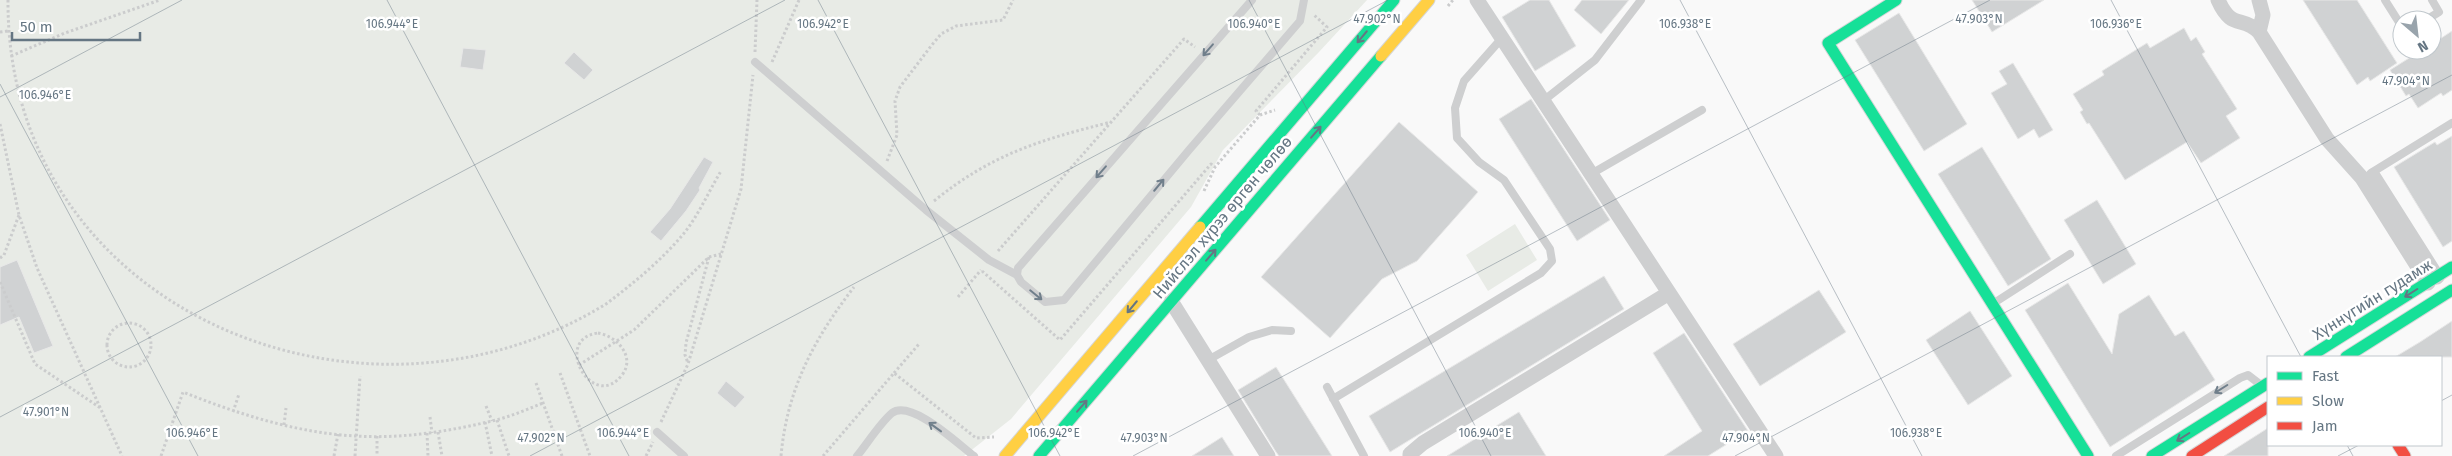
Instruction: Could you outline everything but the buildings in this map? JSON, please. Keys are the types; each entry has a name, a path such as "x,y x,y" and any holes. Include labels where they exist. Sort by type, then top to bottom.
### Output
{"main road":[{"name":"Нийслэл хүрээ өргөн чөлөө","path":"1005,456 1394,0"},
{"name":"Нийслэл хүрээ өргөн чөлөө","path":"1039,456 1429,0"},
{"path":"1896,0 1874,6 1828,43 2088,456"},
{"path":"1168,265 1188,282"},
{"name":"Хүннүгийн гудамж","path":"2311,356 2452,268"},
{"path":"2347,356 2452,290"},
{"path":"2334,342 2344,356"},
{"path":"2152,456 2265,385"},
{"path":"2192,456 2267,408"}],"street":[{"path":"1477,0 1776,456"},
{"path":"2218,0 2229,18 2234,22 2250,26 2259,32 2327,139 2362,178 2432,280"},
{"path":"2259,0 2263,15 2259,32"},
{"path":"2327,139 2371,173 2432,280"},
{"path":"1410,456 1423,443 1669,293"},
{"path":"1171,302 1268,456"}],"lane":[{"path":"1017,275 1018,268 1252,0"},
{"path":"755,62 765,73 886,176 990,260 1017,275 1021,282 1045,302 1064,300 1300,21 1304,0"},
{"path":"1543,101 1595,60 1641,0"},
{"path":"2385,0 2392,11"},
{"path":"1333,399 1541,273 1552,261 1550,249 1504,180 1479,162 1457,138 1455,108 1464,81 1502,38"},
{"path":"1591,174 1702,110"},
{"path":"2371,173 2452,123"},
{"path":"1991,304 2070,254"},
{"path":"1208,360 1249,337 1272,330 1292,331"},
{"path":"2116,456 2240,378 2248,375 2265,385"},
{"path":"1326,387 1364,456"},
{"path":"857,456 892,413 905,409 918,414 974,456"},
{"path":"657,432 684,456"}],"path":[{"path":"8,0 8,31 11,56 22,104 39,150 60,193 83,226"},
{"path":"11,56 65,33 160,0"},
{"path":"646,456 688,364 741,189 755,62 757,0"},
{"path":"765,73 799,0"},
{"path":"886,176 886,165 897,135 895,101 900,87 942,34 956,26 1003,20 1013,0"},
{"path":"1203,194 1215,167 1260,115 1256,111 1327,27 1314,16 1315,8"},
{"path":"0,32 8,31"},
{"path":"958,298 1184,39 1196,48 1202,41"},
{"path":"931,203 958,182 1003,156 1045,139 1112,122"},
{"path":"0,124 2,144 19,215 36,268 103,409 122,456"},
{"path":"981,270 1060,340 1211,164 1215,167"},
{"path":"578,323 637,280 676,242 693,220 721,171"},
{"path":"0,258 4,255 19,215"},
{"path":"579,365 617,342 647,318 708,257 721,254"},
{"path":"688,364 685,354 686,343 708,257"},
{"path":"0,282 35,364 103,409"},
{"path":"781,456 782,442 801,370 827,322 854,288"},
{"path":"136,323 142,327 150,339 150,353 141,364 134,367 128,368 114,362 106,349 109,334 120,324 136,323"},
{"path":"603,334 617,342 624,352 627,361 624,373 614,382 607,385 594,385 588,380 579,365 577,350 580,342 587,337 603,334"},
{"path":"823,456 919,344"},
{"path":"894,373 976,438 996,437"},
{"path":"560,374 590,456"},
{"path":"352,375 369,376"},
{"path":"355,456 360,376"},
{"path":"536,383 562,456"},
{"path":"160,456 183,392 233,412 284,425 356,436 438,432 496,420 543,403"},
{"path":"233,412 239,394"},
{"path":"486,406 492,421"},
{"path":"284,425 286,408"},
{"path":"428,456 430,417"},
{"path":"496,420 509,456"},
{"path":"485,422 492,456"},
{"path":"438,432 442,456"},
{"path":"334,456 338,434"},
{"path":"377,436 378,456"}],"shaded area":[{"path":"0,0 1367,0 1223,150 1191,207 1011,419 964,456 0,456"},
{"path":"1515,224 1537,260 1488,291 1466,255"}],"traffic: fast":[{"path":"1200,227 1394,0"},
{"path":"1896,0 1828,43 2088,456"},
{"path":"1039,456 1381,56"},
{"path":"2311,356 2452,267"},
{"path":"2348,356 2452,290"},
{"path":"2152,456 2267,384"}],"traffic: slow":[{"path":"1381,56 1429,0"},
{"path":"1005,456 1200,227"}],"traffic: jam":[{"path":"2192,456 2267,408"},
{"path":"2399,446 2405,456"}]}
